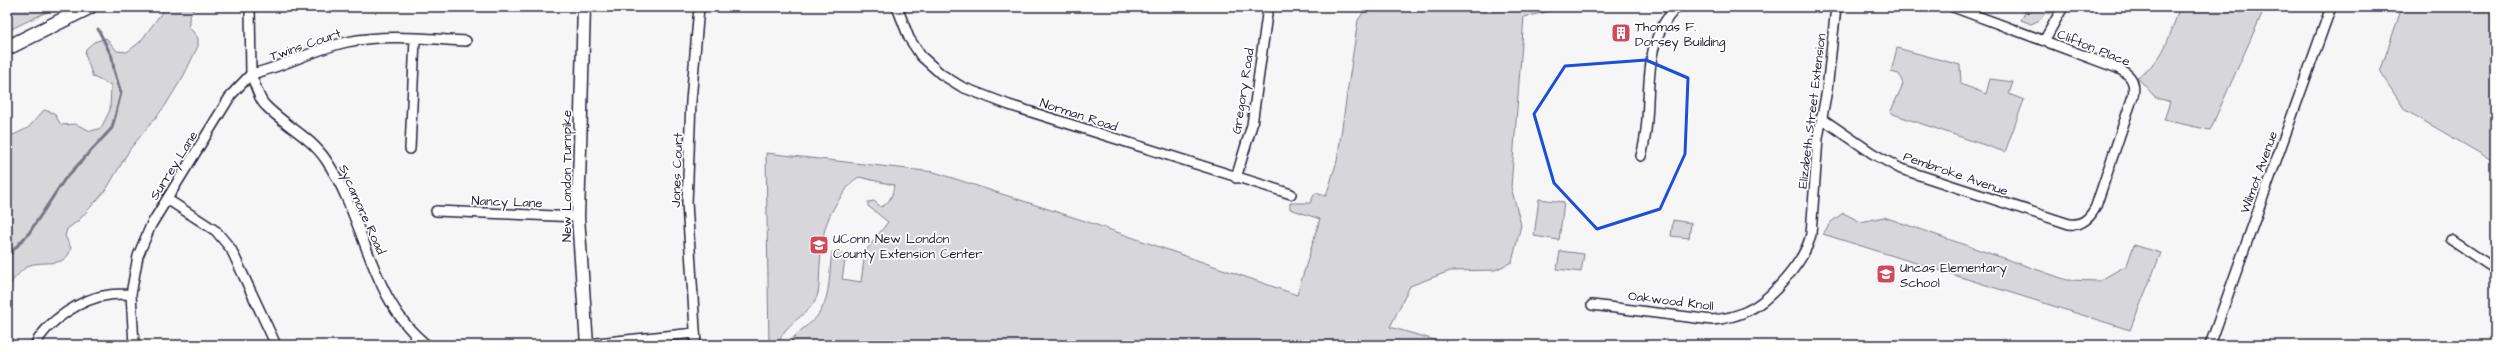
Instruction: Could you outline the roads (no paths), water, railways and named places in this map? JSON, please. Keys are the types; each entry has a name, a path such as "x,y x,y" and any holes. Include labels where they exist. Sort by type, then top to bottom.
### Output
{"main road":[{"path":"7,48 89,7"},
{"name":"New London Turnpike","path":"584,7 578,217 587,345"}],"street":[{"path":"250,7 251,74"},
{"name":"Jones Court","path":"696,345 687,203 691,101 699,7"},
{"name":"Norman Road","path":"897,7 909,38 921,56 941,74 962,87 998,101 1236,178 1291,194"},
{"name":"Gregory Road","path":"1236,178 1251,129 1268,7"},
{"path":"1641,156 1645,136 1654,43 1662,23 1677,7"},
{"name":"Elizabeth Street Extension","path":"1809,242 1822,118 1827,90 1836,7"},
{"name":"Clifton Place","path":"1953,7 2123,71 2130,75 2134,85 2133,96 2094,210 2082,222 2069,224"},
{"path":"2044,41 2063,7"},
{"name":"Wilmot Avenue","path":"2210,345 2331,7"},
{"name":"Twins Court","path":"251,74 275,69 346,42 378,38 466,41"},
{"path":"410,148 415,39"},
{"name":"Surrey Lane","path":"134,345 131,294 138,256 151,225 231,95 251,74"},
{"name":"Sycamore Road","path":"251,74 264,104 310,141 325,158 337,178 383,286 398,313 418,338 427,345"},
{"name":"Pembroke Avenue","path":"1822,118 1872,153 1901,169 2069,224"},
{"path":"167,199 216,231 231,249 276,345"},
{"name":"Nancy Lane","path":"436,211 578,217"},
{"path":"2451,240 2495,270"},
{"name":"Oakwood Knoll","path":"1592,305 1712,320 1734,316 1749,310 1769,295 1800,260 1809,242"},
{"path":"35,345 51,326 70,311 90,300 108,295 131,294"},
{"path":"587,345 695,333"},
{"path":"409,345 418,338"}],"waterway":[{"path":"7,257 29,233 64,180 112,128 121,93 114,70 112,57 98,29"}],"place":[{"name":"Thomas F. Dorsey Building","path":"1621,33"},
{"name":"UConn New London County Extension Center","path":"819,245"},
{"name":"Uncas Elementary School","path":"1886,274"}]}
